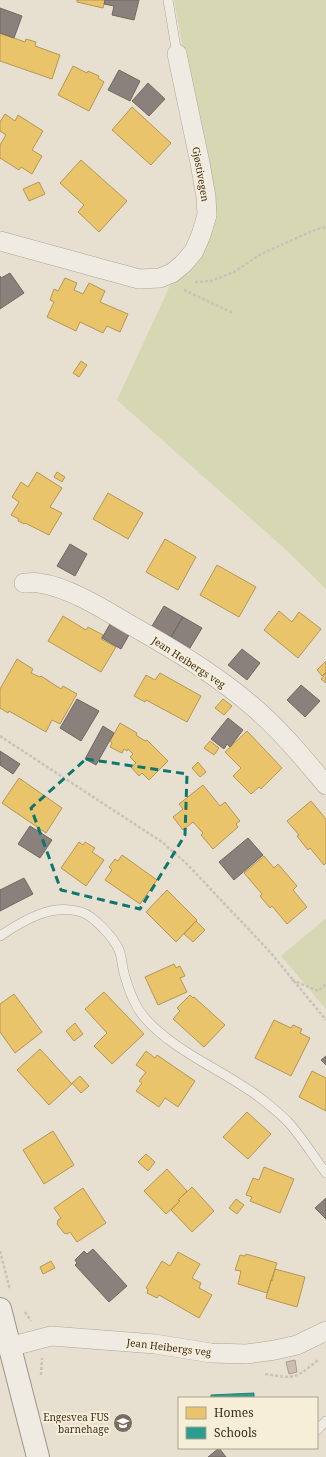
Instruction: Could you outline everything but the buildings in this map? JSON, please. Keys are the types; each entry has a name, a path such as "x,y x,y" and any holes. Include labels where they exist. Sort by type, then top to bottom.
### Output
{"street":[{"name":"Gjøstivegen","path":"0,240 139,279 166,281 172,273 184,264 194,251 207,215 206,197 201,170 177,54"},
{"name":"Jean Heibergs veg","path":"24,583 39,582 69,591 108,612 192,662 221,682 259,712 326,785"},
{"path":"0,1308 38,1457"},
{"name":"Jean Heibergs veg","path":"9,1347 51,1336 155,1344 211,1353 247,1354 297,1345 326,1331"}],"lane":[{"path":"168,0 177,54"},
{"path":"0,936 13,927 39,914 63,909 82,912 100,924 119,949 124,974 133,997 144,1016 165,1037 237,1082 287,1121 326,1172"},
{"path":"318,1429 326,1421"}],"path":[{"path":"166,281 211,281 234,272 261,254 317,229 326,227"},
{"path":"166,281 233,313"},
{"path":"0,736 156,839 180,858 211,888 240,922 271,953 291,980 326,1020"},
{"path":"291,980 318,991 326,984"}],"highlighted area":[{"path":"86,759 187,774 185,835 140,909 61,890 31,808"}],"green space":[{"path":"174,0 326,0 326,589 284,548 117,400 173,279 202,252 198,131"},
{"path":"326,918 326,1009 281,956"}],"place":[{"name":"Engesvea FUS barnehage","path":"123,1423"}]}
